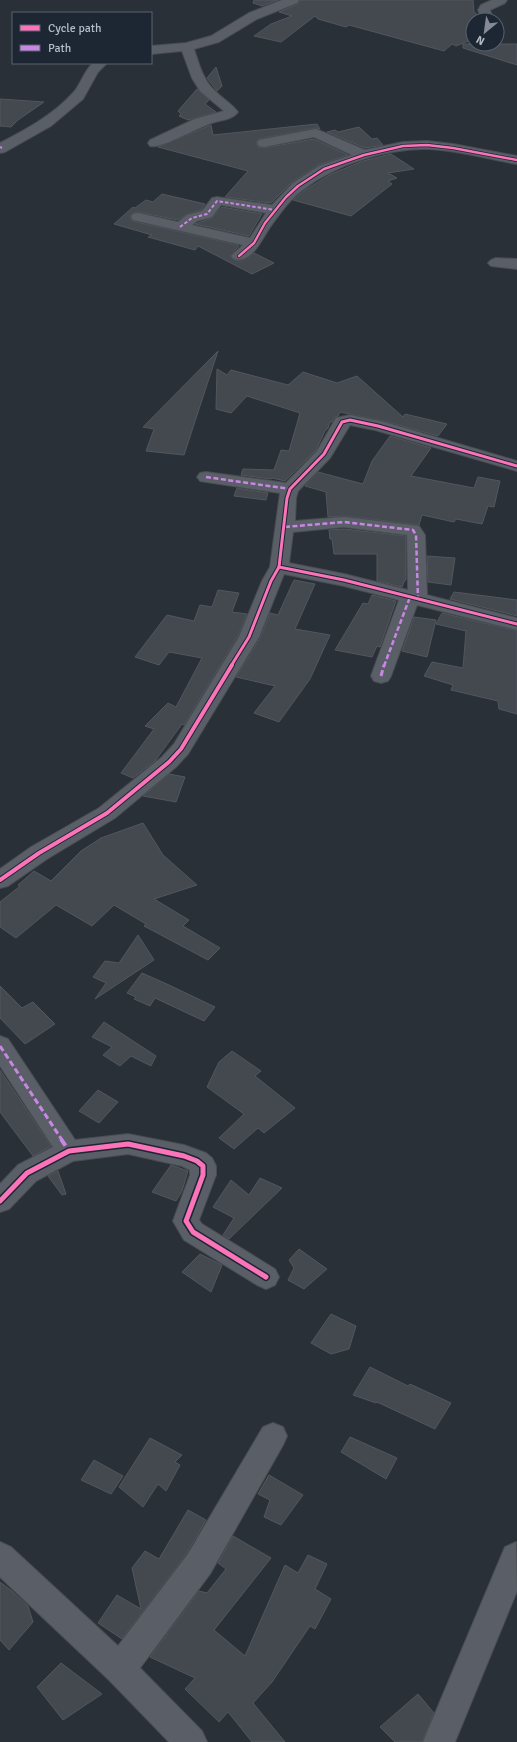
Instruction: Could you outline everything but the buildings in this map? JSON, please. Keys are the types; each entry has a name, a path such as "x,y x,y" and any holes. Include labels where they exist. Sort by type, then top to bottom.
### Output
{"street":[{"path":"152,50 187,46 215,39 253,16 293,0"},
{"path":"485,12 485,8 501,0"},
{"path":"155,144 200,122 227,115 231,112 229,108 209,93 204,87 194,67 187,46"},
{"path":"1,148 46,123 78,96 93,70 100,64"},
{"path":"264,143 316,133 364,155"},
{"path":"239,256 254,243 265,223 298,186 314,174 324,169 364,155 403,146 427,145 453,148 517,160"},
{"path":"180,227 192,218 207,214 217,201 276,210"},
{"path":"138,216 254,243"},
{"path":"496,263 517,264"},
{"path":"0,880 39,853 107,813 169,762 181,749 249,637 271,581 279,567 285,527 287,498 290,489 324,454 341,423 350,420 393,430 517,466"},
{"path":"206,477 290,489"},
{"path":"285,527 344,522 413,530 416,535 414,598 390,648 381,676"},
{"path":"279,567 344,580 517,624"},
{"path":"0,1046 69,1151"},
{"path":"0,1201 27,1173 69,1151 128,1144 184,1156 197,1161 203,1166 203,1175 188,1212 186,1221 189,1227 193,1232 266,1277"},
{"path":"120,1669 199,1564 273,1436"},
{"path":"0,1557 120,1669 191,1742"},
{"path":"439,1742 516,1557"}],"marked path":[{"path":"180,227 192,218 207,214 217,201 275,210"},
{"path":"206,477 290,489"},
{"path":"285,527 344,522 413,530 416,535 418,599"},
{"path":"381,676 390,648 410,597"},
{"path":"0,1046 69,1151"}],"cycle path":[{"path":"239,256 254,243 265,223 286,197 298,186 324,169 364,155 403,146 427,145 453,148 517,160"},
{"path":"517,466 378,426 350,420 342,422 324,454 290,489 287,498 279,567 344,580 517,624"},
{"path":"0,880 39,853 107,813 169,762 181,749 249,637 271,581 279,567"},
{"path":"0,1201 27,1173 69,1151 128,1144 184,1156 197,1161 203,1166 203,1175 186,1221 193,1232 266,1277"}]}
